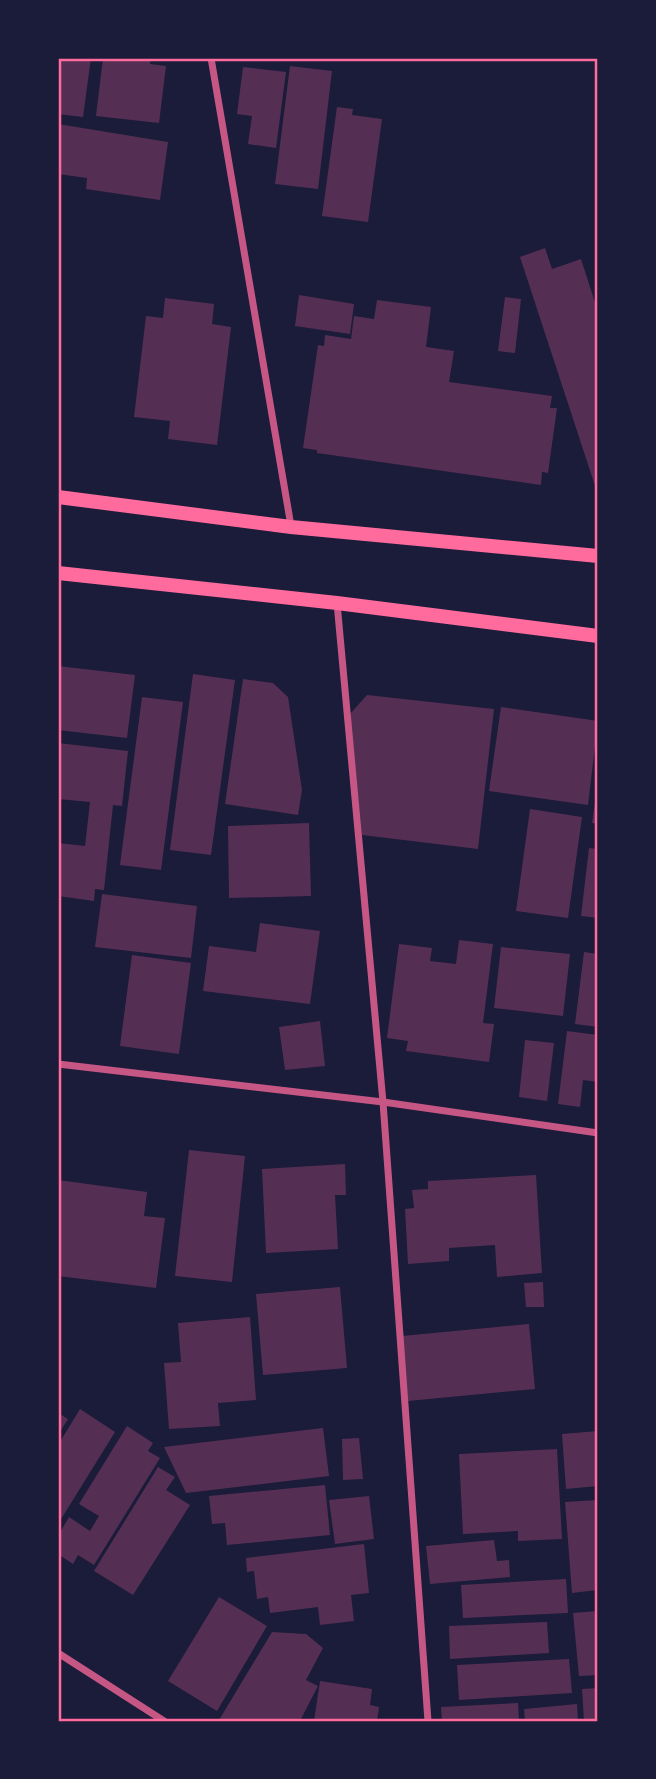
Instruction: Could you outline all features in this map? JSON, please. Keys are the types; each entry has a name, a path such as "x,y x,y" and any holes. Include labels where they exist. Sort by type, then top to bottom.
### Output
{"main road":[{"path":"58,497 292,527 598,556"},
{"path":"58,573 337,603 598,636"}],"street":[{"path":"211,58 292,527"},
{"path":"337,603 383,1102 428,1721"},
{"path":"58,1064 383,1102 598,1133"},
{"path":"58,1653 164,1721"}],"building":[{"path":"58,58 91,58 83,117 58,114"},
{"path":"103,58 151,58 150,64 166,66 159,123 96,116"},
{"path":"290,66 332,71 318,189 275,184"},
{"path":"243,67 286,72 276,148 248,144 252,116 237,114"},
{"path":"337,107 353,109 352,115 382,119 368,222 322,216"},
{"path":"58,124 168,142 160,200 86,189 87,178 58,174"},
{"path":"545,248 552,269 581,259 598,312 598,495 520,257"},
{"path":"299,295 354,304 350,334 295,326"},
{"path":"505,297 521,299 515,353 498,351"},
{"path":"165,298 214,304 212,324 231,327 217,445 168,439 170,421 134,417 146,316 163,318"},
{"path":"377,300 431,307 426,347 454,351 449,382 552,396 550,408 557,408 548,473 542,472 541,485 317,453 317,450 303,448 318,345 324,346 325,335 351,339 354,316 374,319"},
{"path":"58,666 135,675 127,738 58,730"},
{"path":"193,674 235,680 211,855 170,850"},
{"path":"243,679 273,683 288,697 302,790 298,815 225,804"},
{"path":"367,695 494,709 478,849 362,835 350,714"},
{"path":"142,697 183,702 161,870 120,865"},
{"path":"501,707 598,721 588,805 489,791"},
{"path":"58,743 128,751 122,806 113,805 104,890 95,889 94,901 58,896 58,843 85,846 90,802 58,799"},
{"path":"598,788 598,824 592,823"},
{"path":"530,809 582,817 568,918 516,911"},
{"path":"309,823 311,896 229,898 228,826"},
{"path":"589,848 598,849 598,918 581,916"},
{"path":"102,894 197,906 191,958 95,947"},
{"path":"260,923 320,931 310,1004 203,991 209,946 256,952"},
{"path":"459,940 493,944 483,1023 494,1024 489,1062 406,1051 408,1041 387,1038 399,944 432,948 430,961 456,964"},
{"path":"501,947 570,954 563,1016 494,1008"},
{"path":"584,952 598,954 598,1027 575,1024"},
{"path":"132,955 191,963 179,1054 120,1046"},
{"path":"320,1021 325,1066 285,1070 279,1027"},
{"path":"567,1031 598,1035 598,1082 583,1080 580,1107 558,1104"},
{"path":"525,1040 554,1043 547,1101 519,1097"},
{"path":"189,1150 245,1156 232,1282 175,1276"},
{"path":"345,1164 346,1195 335,1195 338,1249 266,1253 262,1169"},
{"path":"536,1175 542,1273 497,1277 495,1245 449,1248 449,1261 408,1264 405,1209 414,1208 412,1190 428,1189 428,1181"},
{"path":"58,1180 147,1192 144,1216 165,1218 156,1288 58,1276"},
{"path":"543,1282 544,1307 526,1307 524,1283"},
{"path":"340,1287 347,1368 263,1375 256,1294"},
{"path":"250,1317 256,1400 218,1403 220,1426 169,1429 164,1363 181,1362 178,1323"},
{"path":"529,1324 535,1389 408,1401 402,1336"},
{"path":"80,1409 115,1432 58,1524 58,1445"},
{"path":"58,1413 68,1419 58,1435"},
{"path":"127,1426 153,1443 148,1451 160,1458 94,1565 78,1555 73,1564 58,1554 58,1536 69,1517 90,1531 99,1516 79,1504"},
{"path":"323,1428 329,1476 186,1493 164,1447"},
{"path":"598,1431 598,1486 566,1489 562,1434"},
{"path":"359,1438 363,1479 343,1480 342,1439"},
{"path":"557,1449 562,1539 518,1541 518,1531 463,1534 459,1454"},
{"path":"158,1467 175,1477 166,1490 190,1505 133,1595 94,1571"},
{"path":"325,1485 330,1535 227,1545 225,1523 212,1524 209,1496"},
{"path":"369,1496 374,1539 335,1544 329,1500"},
{"path":"598,1500 598,1590 572,1593 565,1502"},
{"path":"494,1540 497,1561 509,1560 510,1577 430,1584 426,1546"},
{"path":"364,1544 369,1593 351,1595 354,1621 320,1625 318,1607 270,1613 268,1597 257,1599 254,1571 247,1572 246,1558"},
{"path":"566,1579 568,1613 463,1618 461,1585"},
{"path":"219,1597 267,1626 217,1711 168,1681"},
{"path":"598,1611 598,1675 579,1676 573,1613"},
{"path":"547,1622 549,1653 450,1659 449,1626"},
{"path":"272,1632 306,1634 323,1648 306,1680 318,1686 300,1721 219,1720"},
{"path":"569,1659 572,1693 459,1700 457,1665"},
{"path":"320,1681 372,1689 370,1705 379,1707 377,1721 314,1721"},
{"path":"598,1688 598,1721 584,1721 582,1689"},
{"path":"518,1703 519,1721 442,1721 441,1707"},
{"path":"577,1704 578,1721 525,1721 524,1709"}]}
